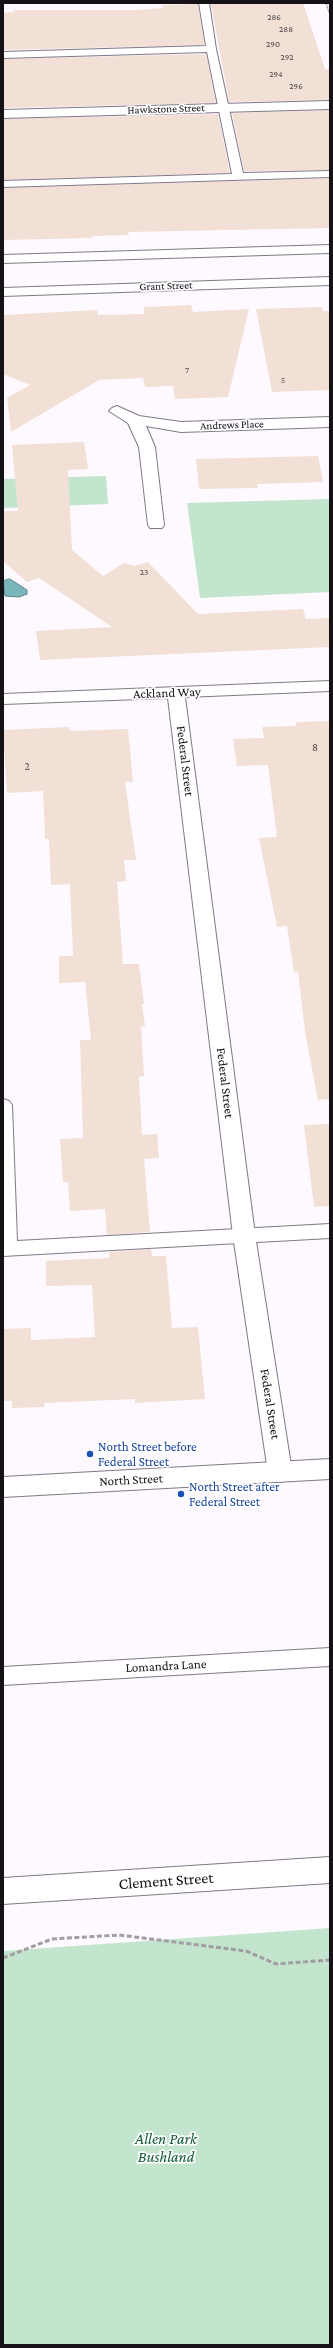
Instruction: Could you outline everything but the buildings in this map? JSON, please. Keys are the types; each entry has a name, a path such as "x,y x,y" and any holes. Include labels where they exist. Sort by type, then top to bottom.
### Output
{"street":[{"name":"Hawkstone Street","path":"3,114 330,105"},
{"path":"3,259 330,249"},
{"name":"Grant Street","path":"3,292 330,281"},
{"name":"Andrews Place","path":"117,411 135,420 180,427 330,422"},
{"path":"135,420 147,447 156,525"},
{"name":"Ackland Way","path":"3,699 330,686"},
{"name":"Federal Street","path":"176,693 244,1235 280,1472"},
{"name":"North Street","path":"3,1487 330,1469"},
{"name":"Clement Street","path":"3,1891 330,1870"}],"lane":[{"path":"204,3 211,49 238,177"},
{"path":"3,55 211,49"},
{"path":"3,184 330,174"},
{"path":"3,1105 6,1249 330,1231"},
{"name":"Lomandra Lane","path":"3,1676 330,1657"}],"path":[{"path":"326,3 330,15"},
{"path":"3,1958 52,1939 119,1935 246,1951 276,1964 330,1960"}],"green space":[{"path":"106,476 108,504 3,508 3,479"},
{"path":"330,499 330,592 200,598 187,503"},
{"name":"Allen Park Bushland","path":"330,1928 330,2345 3,2345 3,1951"}],"water":[{"path":"10,579 27,590 27,594 19,597 5,596 3,581"}],"place":[{"name":"North Street before Federal Street","path":"90,1454"},
{"name":"North Street after Federal Street","path":"181,1494"}]}
